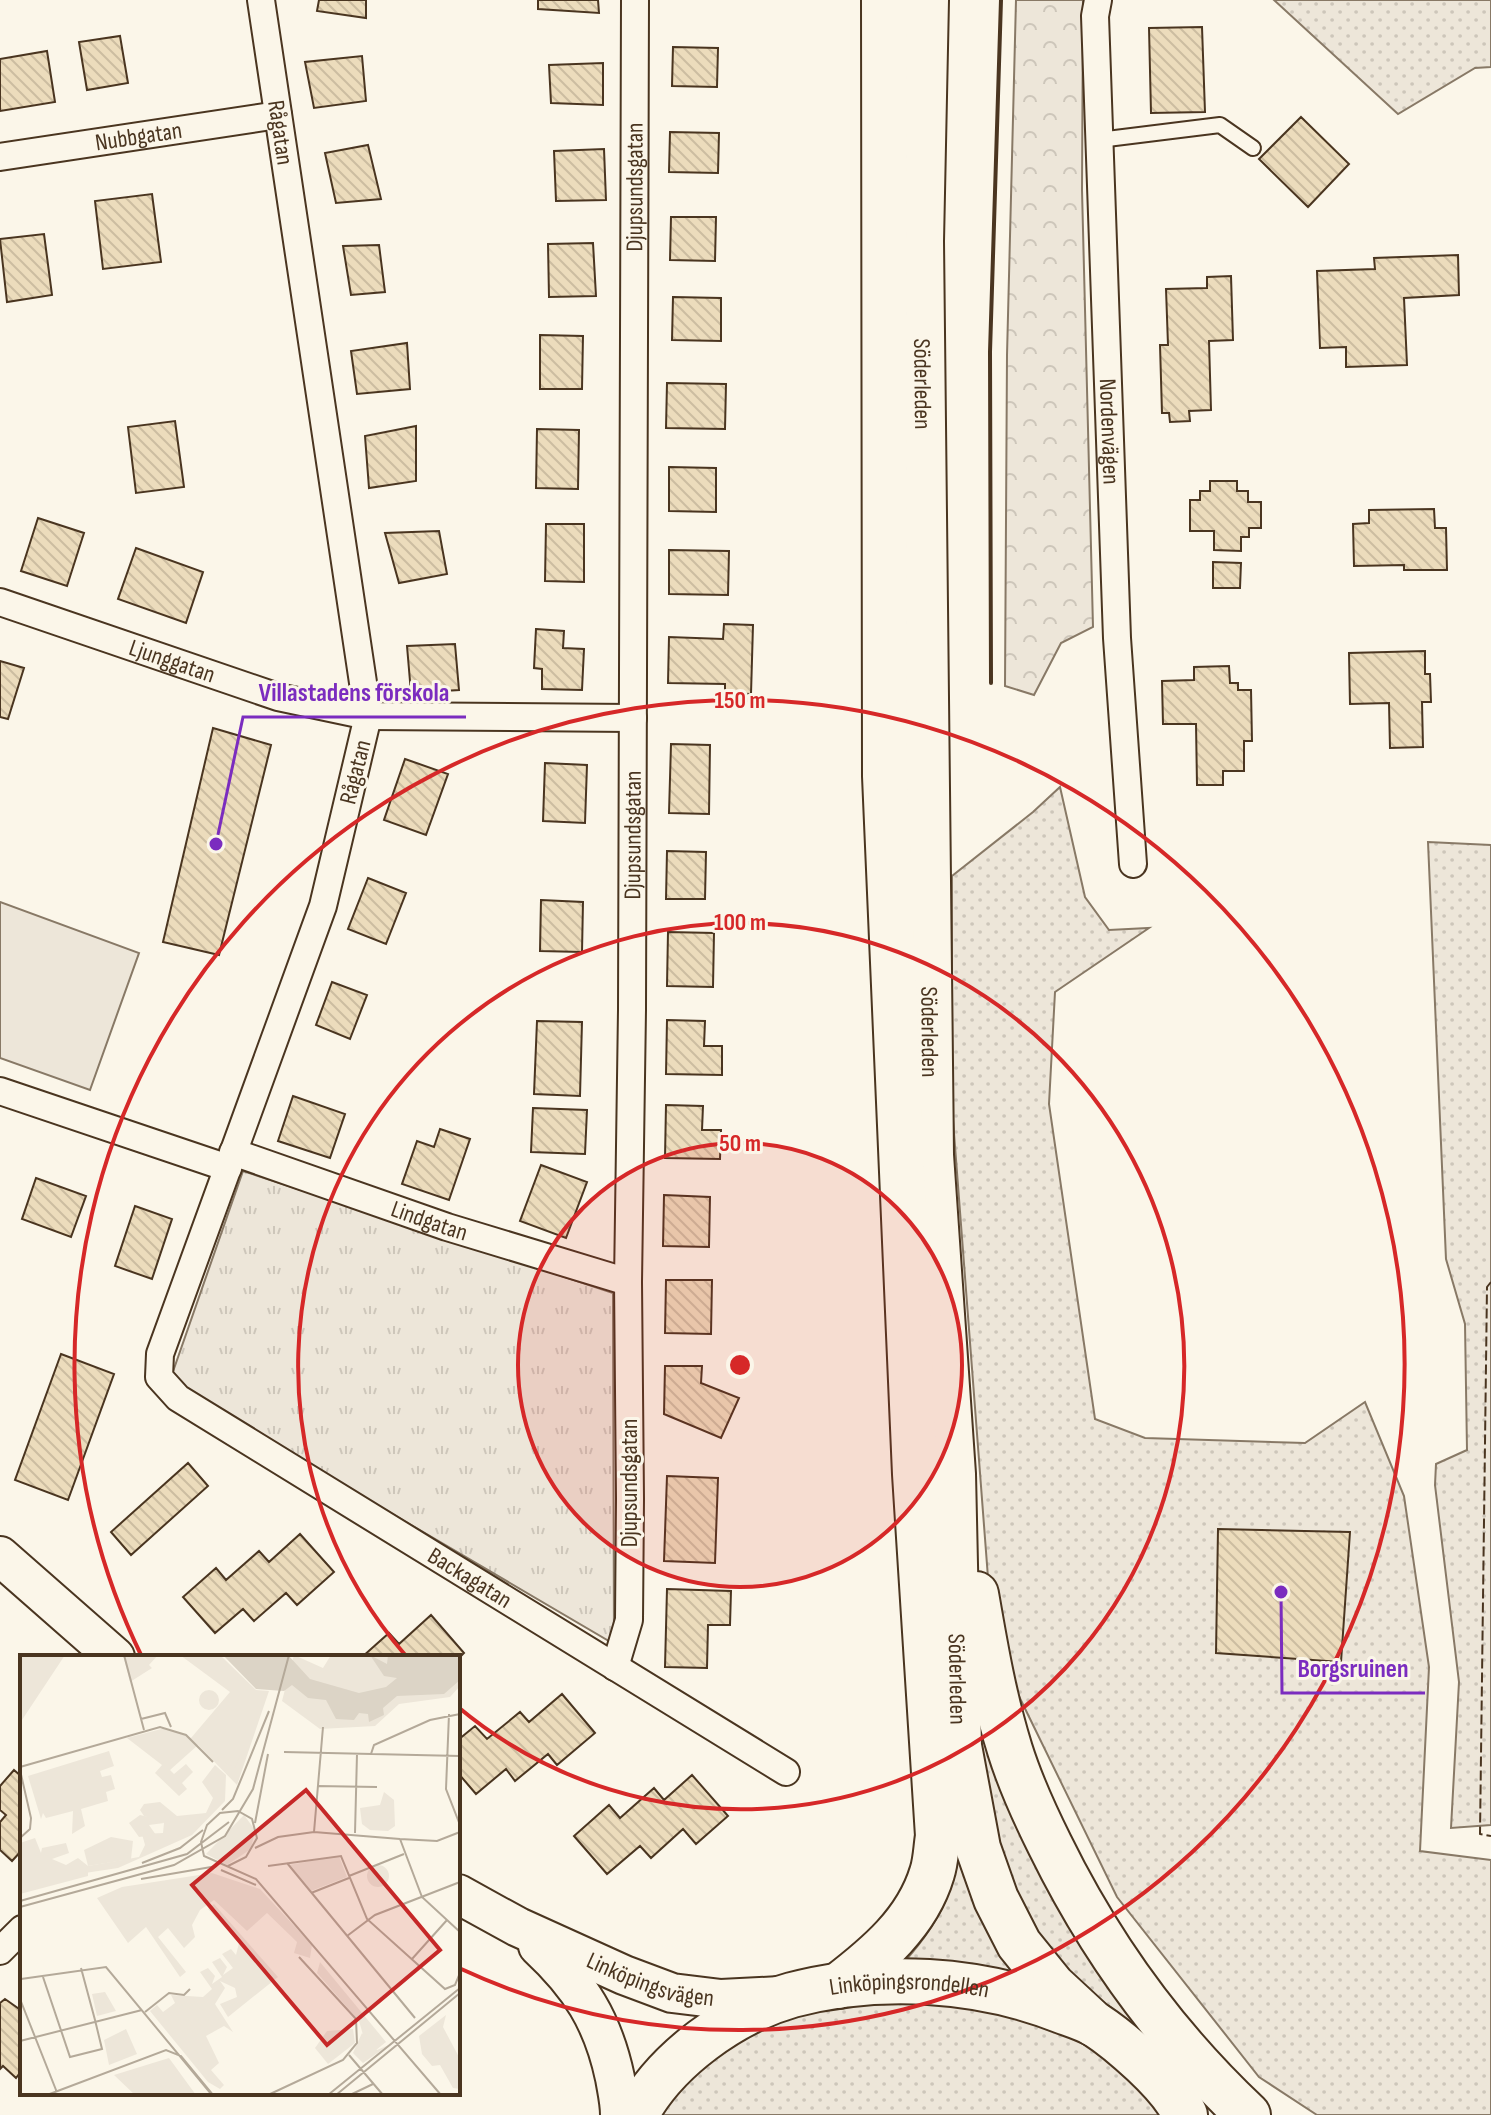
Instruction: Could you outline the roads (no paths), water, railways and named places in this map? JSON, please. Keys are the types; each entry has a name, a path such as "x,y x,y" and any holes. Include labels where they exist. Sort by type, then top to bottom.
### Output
{"highway":[{"name":"Söderleden","path":"838,1986 900,1931 919,1905 933,1872 938,1836 914,1458 885,776 884,0"},
{"name":"Söderleden","path":"926,0 921,241 931,1155 953,1474 959,1746 978,1848 996,1899 1019,1944 1053,1986 1094,2024"},
{"path":"953,1474 990,1672 1010,1751 1036,1816 1067,1879 1138,1994 1221,2090 1248,2115"},
{"name":"Linköpingsrondellen","path":"636,2115 662,2079 688,2053 722,2027 791,1996 838,1986 898,1981 958,1985 1000,1992 1045,2004 1094,2024 1124,2045 1151,2070 1187,2111"}],"street":[{"name":"Rågatan","path":"159,1377 160,1354 323,906 368,716 261,0"},
{"name":"Djupsundsgatan","path":"615,1667 629,1620 635,0"},
{"name":"Nordenvägen","path":"1098,0 1095,16 1117,638 1133,864"},
{"name":"Nubbgatan","path":"0,157 278,115"},
{"name":"Ljunggatan","path":"0,602 278,697 368,716 633,718"},
{"name":"Lindgatan","path":"0,1091 628,1282"},
{"name":"Backagatan","path":"159,1377 178,1398 786,1772"},
{"path":"0,1556 113,1655"},
{"name":"Linköpingsvägen","path":"460,1895 518,1927 672,1993 721,1999 791,1996"},
{"name":"Linköpingsvägen","path":"518,1927 564,1971 603,2030 620,2115"},
{"path":"0,1951 20,1931"}],"lane":[{"path":"1099,140 1220,125 1253,148"}],"place":[{"name":"Villastadens förskola","path":"216,844"},
{"name":"Borgsruinen","path":"1281,1592"}]}
